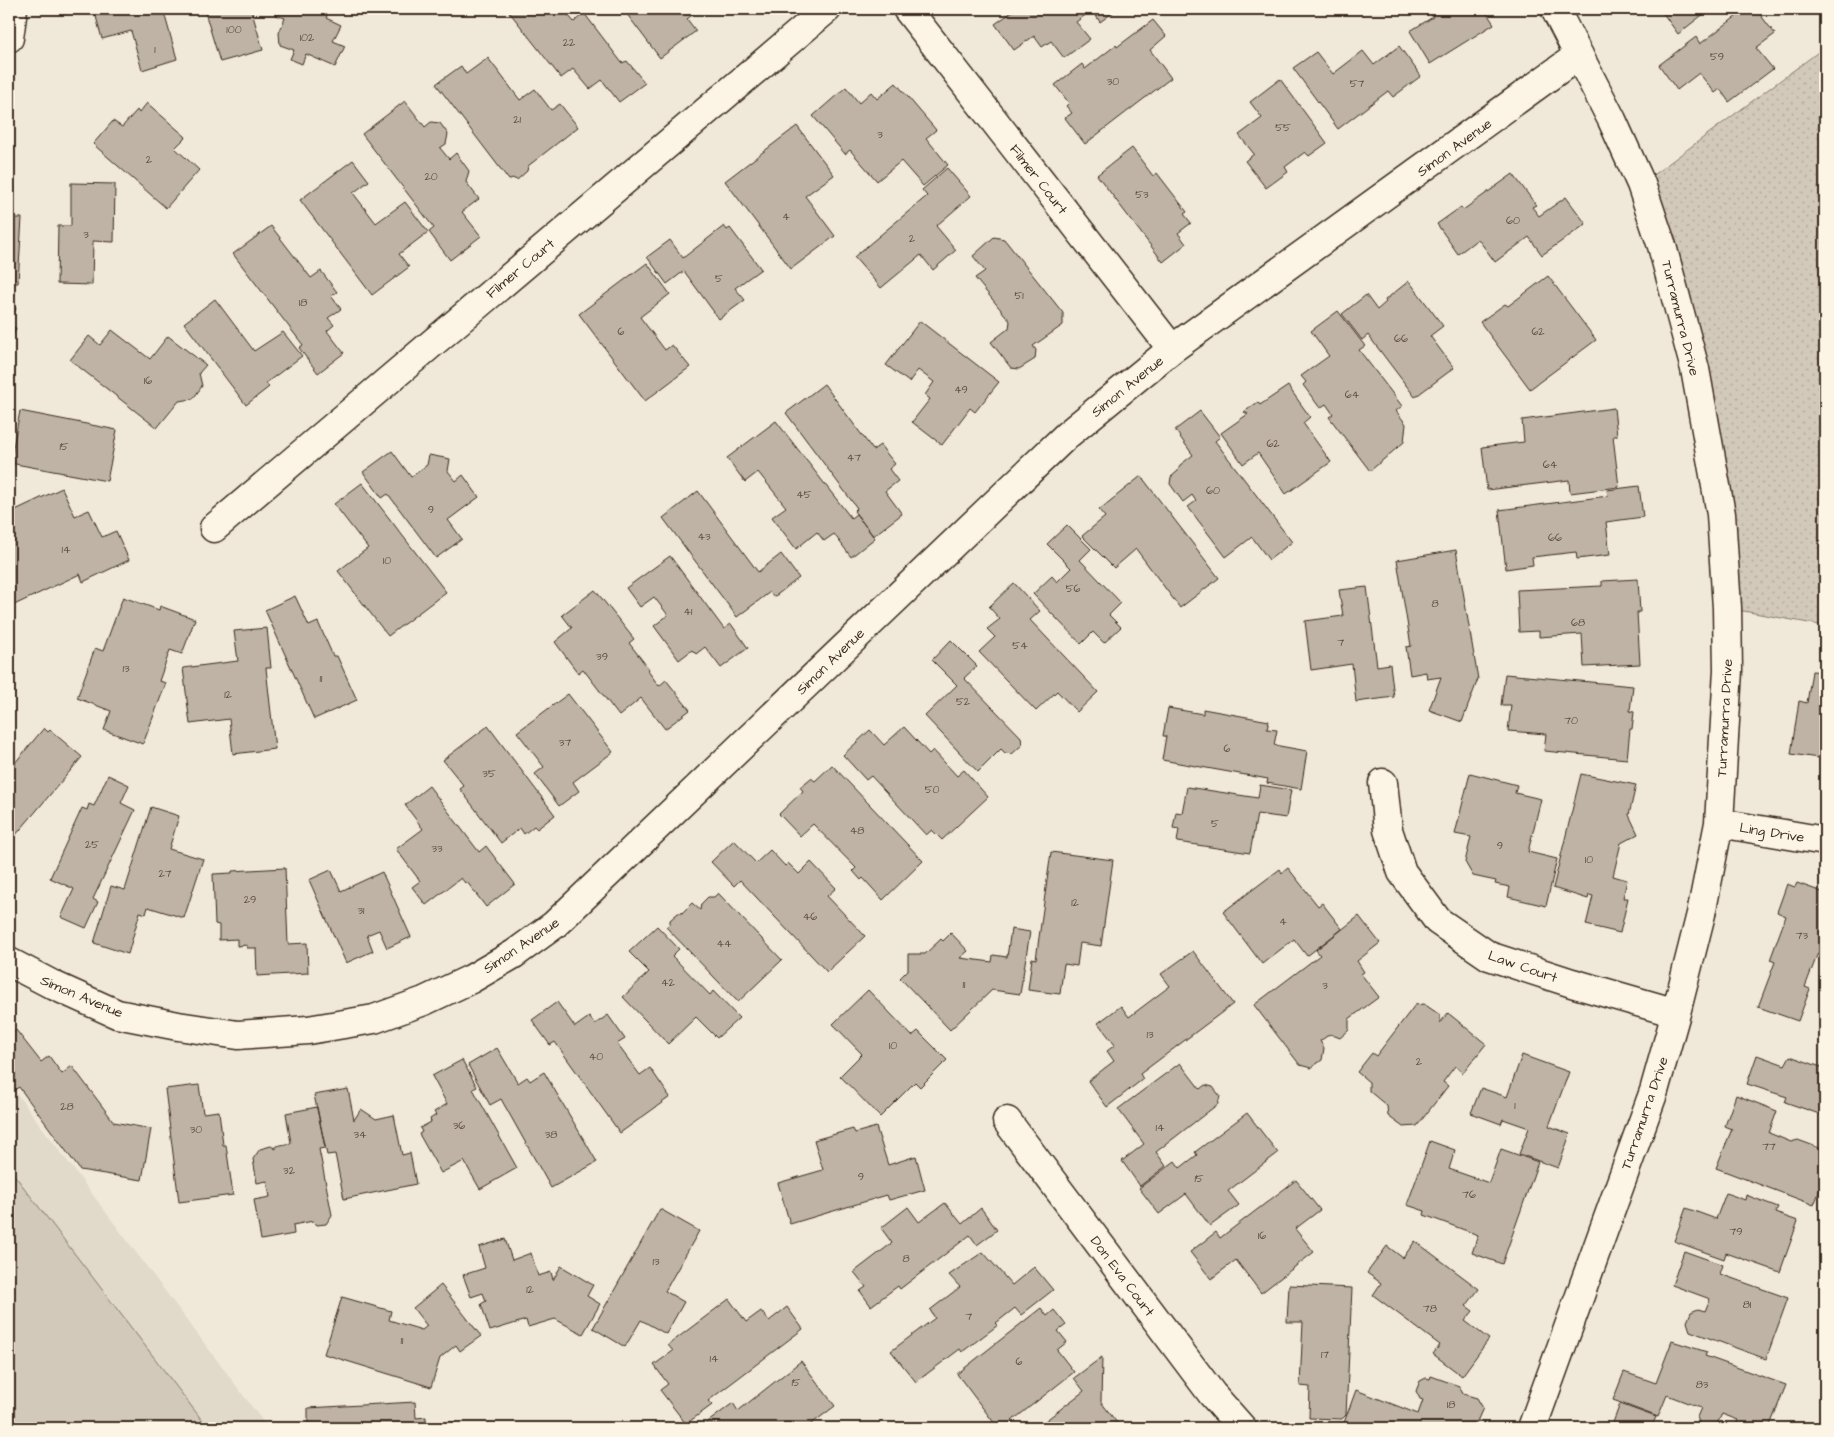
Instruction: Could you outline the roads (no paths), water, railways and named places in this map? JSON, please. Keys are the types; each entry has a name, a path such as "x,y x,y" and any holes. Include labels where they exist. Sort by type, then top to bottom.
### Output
{"street":[{"path":"9,38 13,9"},
{"name":"Filmer Court","path":"214,528 827,9"},
{"name":"Filmer Court","path":"907,9 1172,349"},
{"name":"Turramurra Drive","path":"1532,1428 1654,1090 1676,1013 1701,914 1719,823 1728,670 1727,608 1721,514 1695,369 1662,246 1641,184 1555,9"},
{"name":"Simon Avenue","path":"9,962 55,986 117,1014 238,1035 308,1030 374,1018 424,1001 471,979 514,954 554,925 1067,435 1172,349 1579,55"},
{"name":"Law Court","path":"1383,783 1388,830 1402,872 1438,921 1489,956 1572,983 1676,1013"},
{"name":"Ling Drive","path":"1719,823 1825,841"},
{"name":"Don Eva Court","path":"1007,1121 1206,1386 1242,1428"}]}
